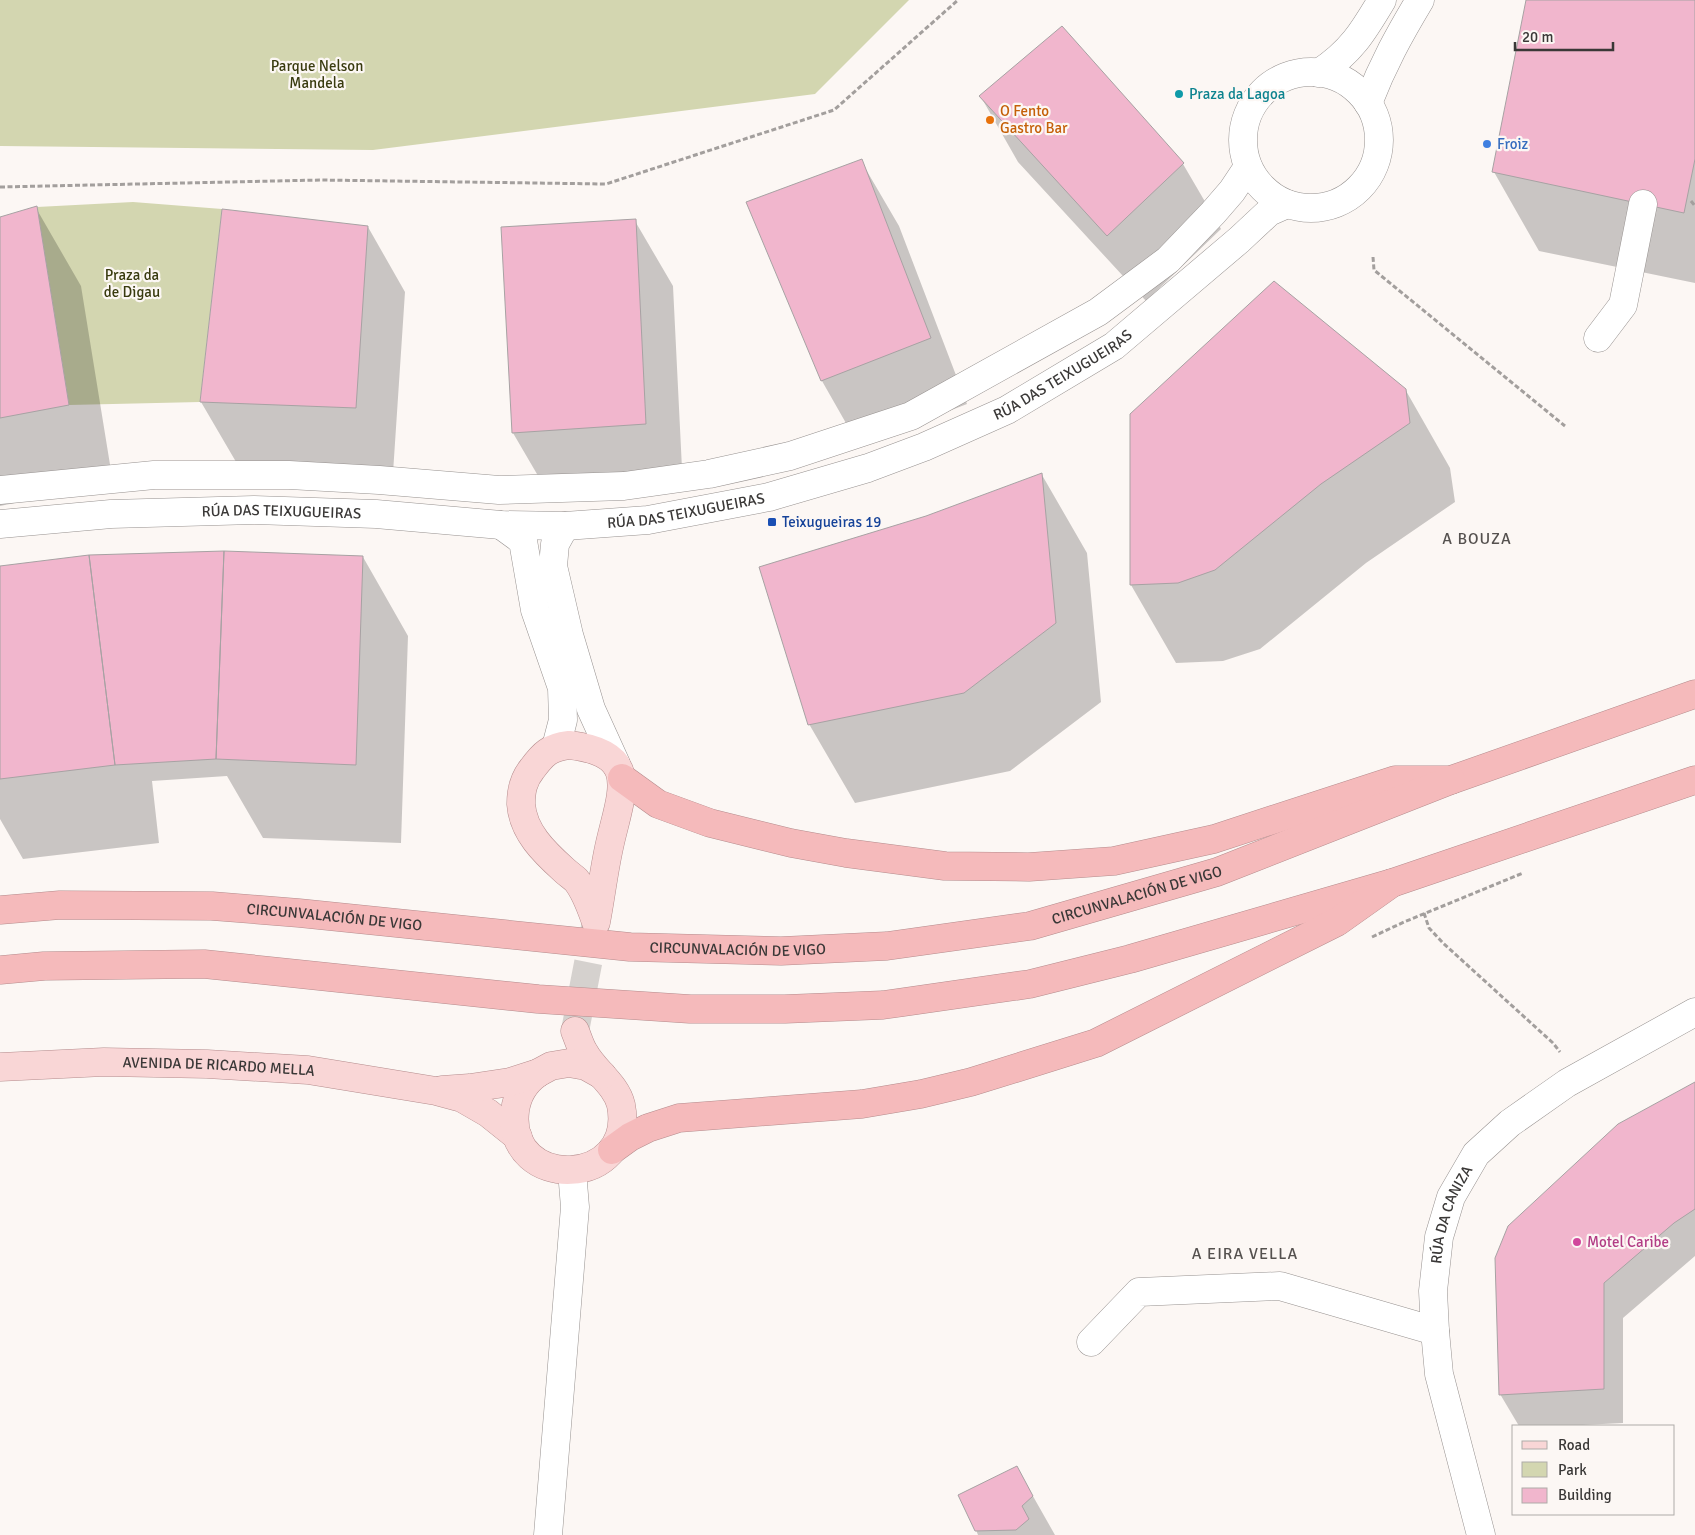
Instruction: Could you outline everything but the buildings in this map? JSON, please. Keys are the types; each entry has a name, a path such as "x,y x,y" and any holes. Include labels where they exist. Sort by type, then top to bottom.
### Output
{"highway":[{"name":"CIRCUNVALACIÓN DE VIGO","path":"0,910 60,905 212,906 630,947 792,951 887,946 1030,926 1217,872 1451,780 1695,694"},
{"path":"619,771 658,804 710,823 791,843 846,853 945,866 1029,867 1114,861 1214,839 1395,780 1451,780"},
{"path":"0,970 44,966 204,964 538,999 690,1009 785,1009 883,1004 1030,984 1130,959 1392,883 1695,780"},
{"path":"612,1150 630,1137 648,1128 679,1118 862,1104 921,1094 971,1082 1096,1043 1337,922 1392,883"}],"main road":[{"path":"556,746 586,747 603,753 619,771 622,792 610,844 596,922 587,898 576,880 542,848 527,829 522,811 520,790 530,771 542,756 556,746"},
{"path":"575,1031 584,1053 613,1088 620,1104 622,1121 619,1136 612,1150 601,1161 587,1168 572,1171 555,1170 539,1163 526,1152 518,1137 514,1120 516,1103 523,1087 544,1070 567,1049 575,1031"},
{"name":"AVENIDA DE RICARDO MELLA","path":"0,1067 104,1062 216,1064 308,1070 436,1091"},
{"path":"436,1091 510,1082 544,1070"},
{"path":"436,1091 462,1098 488,1113 518,1137"}],"street":[{"path":"1319,73 1338,61 1354,43 1382,0"},
{"path":"1368,103 1394,43 1420,0"},
{"path":"1319,73 1338,78 1355,88 1368,103 1375,118 1379,134 1378,151 1372,170 1361,186 1346,199 1328,206 1307,208 1287,204 1271,196 1258,183 1248,167 1243,144 1245,121 1256,100 1273,83 1296,74 1319,73"},
{"path":"0,490 154,475 288,476 379,480 499,490 624,486 709,474 790,456 910,416 1098,312 1168,260 1214,213 1248,167"},
{"name":"RÚA DAS TEIXUGUEIRAS","path":"0,524 111,514 254,510 376,514 501,525 565,526 648,520 769,497 868,468 940,440 1007,410 1114,346 1239,240 1269,212 1287,204"},
{"path":"1598,338 1623,305 1643,204"},
{"path":"501,525 523,541 535,610 562,688 563,720 556,746"},
{"path":"565,526 555,544 553,566 569,635 591,709 619,771"},
{"name":"RÚA DA CANIZA","path":"1481,1535 1439,1374 1435,1331 1433,1291 1439,1237 1450,1198 1476,1154 1510,1123 1580,1075 1695,1012"},
{"path":"548,1535 575,1206 572,1171"},
{"path":"1091,1342 1139,1292 1280,1286 1435,1331"}],"path":[{"path":"0,187 321,180 606,184 834,110 958,0"},
{"path":"1691,201 1695,206"},
{"path":"1373,257 1374,270 1565,426"},
{"path":"1424,914 1429,928 1443,943 1553,1043 1580,1075"}],"green space":[{"name":"Parque Nelson Mandela","path":"0,0 909,0 815,94 373,150 0,146"},
{"name":"Praza da de Digau","path":"133,202 222,209 200,402 69,405 37,207"}],"tunnel":[{"path":"575,1031 596,922"}],"place":[{"name":"Praza da Lagoa","path":"1179,94"},
{"name":"O Fento Gastro Bar","path":"990,120"},
{"name":"Froiz","path":"1487,144"},
{"name":"Teixugueiras 19","path":"772,522"},
{"name":"Motel Caribe","path":"1577,1242"}],"district":[{"name":"A BOUZA","path":"1477,538"},
{"name":"A EIRA VELLA","path":"1245,1253"}]}
